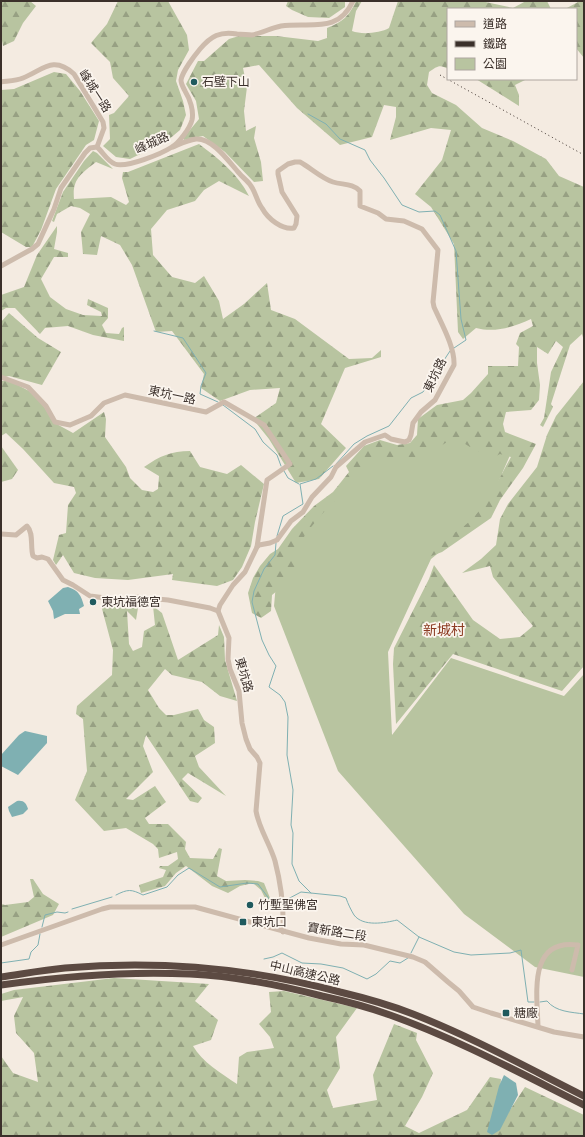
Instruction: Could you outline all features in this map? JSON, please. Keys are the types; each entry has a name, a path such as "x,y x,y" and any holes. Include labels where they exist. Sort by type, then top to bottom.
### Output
{"highway":[{"name":"中山高速公路","path":"1,977 64,968 124,965 194,966 260,974 297,981 360,997 413,1014 476,1042 584,1096"},
{"name":"中山高速公路","path":"1,985 62,977 134,973 191,974 223,977 291,988 368,1007 439,1034 584,1105"}],"street":[{"name":"峰城路","path":"97,147 108,160 115,164 124,165 173,147 179,141 192,121 192,111 186,91 182,86 182,76 200,49 209,40 223,32 251,35 272,28 284,26 328,24 337,21 345,15 353,1"},
{"name":"峰城一路","path":"1,82 23,78 43,67 54,65 62,66 69,70 74,74 103,122 104,128 97,147"},
{"name":"東坑路","path":"173,147 197,139 205,141 214,147 227,158 252,187 261,208 267,215 282,226 289,229 294,228 297,216 282,192 278,171 288,164 300,162 334,182 347,184 358,188 360,191 360,206 386,219 404,221 422,229 438,250 433,302 455,359 454,365 435,400 421,412 413,422 409,440 404,442 391,439 385,435 365,442 336,467 332,477 312,497 303,512 291,521 277,540 270,543 259,544 257,547"},
{"path":"1,266 38,244 51,216 61,188 85,153 90,148 97,147"},
{"name":"東坑一路","path":"1,377 28,387 46,406 55,422 70,425 91,416 104,403 125,395 206,412 224,402 264,425 290,464 267,480 257,547"},
{"path":"1,534 16,535 27,526 30,532 31,551 33,556 48,559 63,580 90,596 121,600 136,597 168,600 210,608 218,612 220,605 233,585 245,572 257,547"},
{"name":"東坑路","path":"218,612 229,638 228,658 230,669 239,691 242,723 246,739 250,749 260,763 256,811 274,861 281,900 283,932"},
{"name":"寶新路二段","path":"1,945 92,912 110,907 196,907 283,932 328,942 364,946 413,957 425,962 459,991 473,1007 554,1032 584,1037"},
{"path":"538,1026 536,981 540,966 546,954 552,948 569,944 578,945 572,970"}],"green space":[{"path":"1,1 30,1 36,6 23,23 14,41 3,46 1,35"},
{"path":"118,1 168,1 187,35 189,50 178,70 176,81 186,115 180,130 167,141 130,159 116,157 103,146 110,139 109,115 114,113 129,96 113,78 110,62 91,43 107,24"},
{"path":"288,1 345,1 345,7 329,18 308,17 286,6"},
{"path":"356,1 362,1 356,11 352,31 371,33 389,28 398,1 481,1 513,8 447,8 447,69 438,66 429,72 427,85 432,93 456,105 482,128 513,141 546,159 559,176 584,187 584,341 582,334 570,345 551,404 553,407 543,427 540,425 544,418 551,372 563,347 556,341 548,354 537,347 537,363 540,385 539,400 531,410 506,412 503,424 505,432 536,444 523,468 500,500 491,518 442,552 426,558 436,546 461,528 479,511 511,457 500,454 492,458 454,437 435,450 419,457 401,459 378,457 361,469 348,487 306,533 298,549 296,566 288,582 272,595 271,611 261,618 252,613 248,593 253,578 260,566 270,554 278,549 292,529 314,506 333,492 349,472 346,466 364,446 380,440 397,445 410,443 417,435 418,419 437,405 463,400 488,374 488,366 518,366 519,347 516,344 520,333 533,326 531,319 504,328 490,330 476,328 463,339 458,332 454,244 431,207 415,194 442,160 451,130 431,128 390,140 396,117 396,107 384,105 372,137 340,145 297,108 259,65 243,68 247,87 244,111 246,131 256,126 254,138 261,162 263,181 254,182 225,152 203,136 184,140 184,137 199,119 196,101 186,84 198,61 204,61 229,39 239,36 276,36 318,41 327,38 327,28 345,18 351,11"},
{"path":"526,1 547,1 550,8 513,8"},
{"path":"580,1 584,1 584,58 577,49 577,8 567,8"},
{"path":"54,72 66,74 80,91 99,121 94,140 86,145 56,189 41,230 32,247 26,247 1,232 1,90 14,89"},
{"path":"478,80 525,80 515,85 519,95 519,106"},
{"path":"199,144 221,161 234,174 245,188 249,196 219,181 204,190 195,201 167,210 151,229 153,255 172,277 195,283 204,276 219,301 223,319 244,304 267,283 271,310 295,319 349,359 372,358 381,350 381,357 345,368 321,424 346,448 319,479 296,483 269,439 253,419 276,403 280,388 250,390 220,401 201,388 204,374 172,331 156,332 132,265 120,245 101,236 97,255 83,254 81,232 90,214 80,208 71,206 57,214 54,222 52,221 63,192 84,161 93,151 113,169 96,162 82,174 76,182 74,186 74,199 111,197 126,205 129,202 122,178 123,172 128,172"},
{"path":"57,226 54,249 68,253 68,257 54,257 41,279 50,297 66,309 83,315 102,316 101,312 87,305 88,299 108,308 108,318 102,325 106,333 119,334 124,327 124,341 93,335 68,326 45,328 40,334 15,308 6,308 1,311 1,295 24,287 37,255"},
{"path":"9,313 38,338 61,352 42,385 9,376 1,378 1,322"},
{"path":"8,380 33,393 45,408 53,422 73,433 104,412 106,419 105,437 126,467 130,478 142,490 153,492 158,489 159,476 144,467 166,455 183,451 190,451 200,467 227,474 241,465 264,484 251,546 242,567 233,580 217,586 172,580 173,574 128,580 95,578 74,573 63,555 56,565 53,560 59,535 66,533 68,505 76,493 74,487 54,483 6,433 1,436 1,381"},
{"path":"584,381 584,666 562,691 453,654 396,724 393,664 394,648 429,579 434,565 473,620 500,639 520,637 533,626 493,577 490,566 462,573 481,559 496,545 500,519 508,504 537,467 547,435 556,416"},
{"path":"451,430 514,446 483,517 431,559 388,652 392,735 451,658 564,696 584,674 584,977 535,967 464,914 338,771 274,606 278,561 370,452 414,450"},
{"path":"1,446 18,470 12,479 1,482"},
{"path":"139,602 136,620 127,611 129,644 133,651 142,647 144,631 155,625 153,606 162,613 178,660 218,635 219,625 224,637 225,660 237,701 220,696 202,682 172,675 165,669 148,690 159,708 166,715 174,715 198,709 204,720 214,727 215,743 195,756 199,767 226,796 188,773 182,779 202,798 198,803 190,801 146,735 143,746 153,772 126,799 133,800 155,786 166,802 145,818 149,824 168,824 186,842 185,849 190,858 213,859 219,848 222,849 217,876 226,881 245,880 264,883 270,898 279,902 279,906 268,904 261,890 253,883 240,886 228,893 212,886 186,866 176,873 165,886 141,893 139,885 163,877 166,870 159,868 160,866 168,866 178,859 177,852 159,858 158,849 153,844 126,828 104,831 75,800 87,771 83,719 76,714 77,706 112,675 113,650 101,605"},
{"path":"30,879 33,879 43,894 59,904 53,915 1,937 1,904 5,905 28,902 34,897"},
{"path":"114,978 209,984 195,1001 218,1020 211,1040 193,1046 207,1062 237,1084 239,1057 247,1052 274,1048 270,1037 259,1024 271,1012 269,992 284,991 357,1008 336,1037 340,1068 327,1090 333,1108 377,1100 373,1075 394,1024 417,1033 416,1040 433,1073 422,1097 405,1126 419,1133 467,1110 490,1077 501,1079 498,1115 506,1116 525,1087 584,1115 584,1136 1,1136 1,1056 13,1073 38,1082 34,1053 16,1033 14,1016 23,997 1,1001 1,994 14,990"}],"water":[{"path":"68,587 75,590 79,594 84,606 79,609 80,614 65,614 54,619 53,611 48,601 63,588"},
{"path":"25,731 47,736 47,743 18,775 1,766 1,755 19,735"},
{"path":"17,801 24,802 28,809 23,814 12,817 8,807"},
{"path":"504,1075 516,1083 518,1095 500,1130 492,1135 487,1132 499,1086"}],"waterway":[{"path":"308,114 326,124 340,139 365,150 370,160 402,205 419,212 435,211 440,215 456,251 461,319 466,340 454,348"},
{"path":"154,331 183,338 206,373 201,386 200,394 218,402"},
{"path":"336,464 354,444 389,426 411,398 423,392 450,351"},
{"path":"223,405 255,429 263,442 277,455 281,466"},
{"path":"277,536 283,516 303,504 300,484 316,479 333,466"},
{"path":"284,471 288,478 299,484"},
{"path":"276,543 275,555 264,569 254,591 252,602 262,640 276,666 269,687 280,695 285,702 288,717 287,755 293,790 291,825 293,833 292,864 299,881 311,893"},
{"path":"116,895 130,890 143,895 167,887 178,875 189,868 220,887 247,883 258,884 270,900 280,900"},
{"path":"284,900 301,892 340,896 346,898 354,915 358,919 368,923 380,923 397,920 419,937 454,952 471,955 510,953 521,950 528,1002 534,1002"},
{"path":"72,909 112,897"},
{"path":"42,927 45,915 57,912 68,912"},
{"path":"1,963 29,959 31,952 38,945 40,934"},
{"path":"411,953 419,937"},
{"path":"264,959 282,953 302,963 321,964 343,968 367,979 376,974 390,961 400,963 408,958"},
{"path":"540,1002 547,1001 559,1009 584,1014"}],"railway":[{"path":"440,75 447,79"},
{"path":"449,80 584,155"}],"place":[{"name":"石壁下山","path":"194,82"},
{"name":"東坑福德宮","path":"93,602"},
{"name":"竹塹聖佛宮","path":"250,905"},
{"name":"東坑口","path":"243,922"},
{"name":"糖廠","path":"506,1013"}],"district":[{"name":"新城村","path":"444,630"}]}
